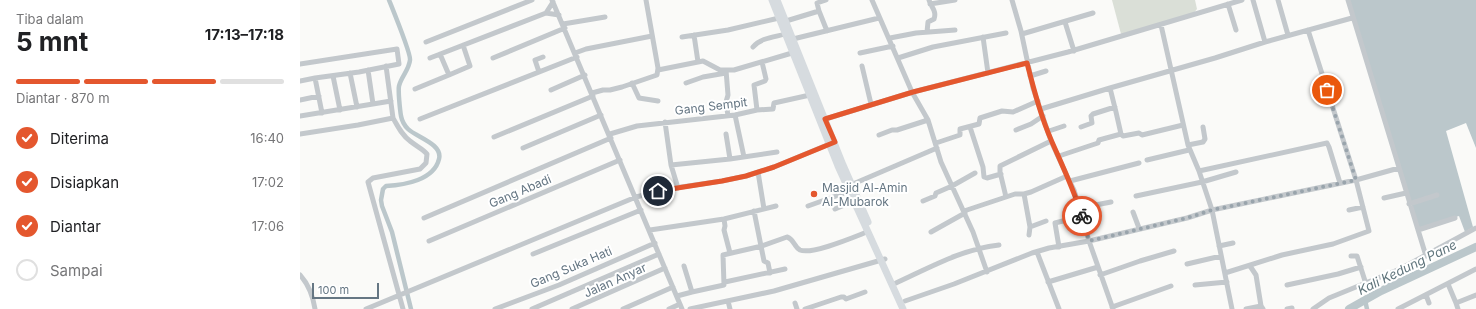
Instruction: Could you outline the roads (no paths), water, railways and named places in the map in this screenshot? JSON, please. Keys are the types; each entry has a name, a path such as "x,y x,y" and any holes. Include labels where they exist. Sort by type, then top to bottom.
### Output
{"highway":[{"path":"772,0 789,36"},
{"path":"777,0 779,14 786,21 793,49 825,128 903,309"},
{"path":"804,73 810,95 822,120"},
{"path":"851,188 854,201 865,221"},
{"path":"883,260 908,309"}],"street":[{"path":"426,42 532,0"},
{"path":"494,137 603,90 610,90 656,76 658,70 646,0"},
{"path":"826,0 817,3 827,31"},
{"path":"872,0 913,92 928,120 941,162 964,212 987,272"},
{"path":"927,32 928,22 934,19 935,16 934,8 930,2 955,0"},
{"path":"1012,0 1022,34 1030,76 1038,101 1048,131 1069,178 1080,208 1089,241 1112,308 1171,286"},
{"path":"822,120 913,92 1074,51 1242,0"},
{"path":"1253,0 1265,42"},
{"path":"1278,0 1288,35"},
{"path":"1348,0 1352,18 1426,256"},
{"path":"546,13 553,1"},
{"path":"553,1 681,307 669,309"},
{"path":"1228,4 1236,30"},
{"path":"786,21 820,11"},
{"path":"430,58 546,13 559,15"},
{"path":"1022,34 1093,13"},
{"path":"682,37 728,30 779,14"},
{"path":"494,58 564,26 605,17"},
{"path":"753,47 756,43 763,40 827,31 879,18"},
{"path":"1041,109 1288,35 1352,18"},
{"path":"1065,22 1074,51"},
{"path":"1161,25 1189,147 1212,210 1232,309"},
{"path":"890,38 927,32 954,30"},
{"path":"1225,273 1282,255 1333,244 1368,232 1370,229 1356,180 1308,30"},
{"path":"898,58 933,47 1006,33"},
{"path":"694,35 698,62"},
{"path":"420,119 539,72 586,49 652,36"},
{"path":"984,37 988,73"},
{"path":"415,89 470,66 463,45"},
{"path":"860,53 893,46"},
{"path":"300,64 397,49 399,64 300,81"},
{"path":"686,83 703,77 762,62 793,49"},
{"path":"440,54 449,75"},
{"path":"539,72 535,60 543,57"},
{"path":"658,70 698,62 706,62 726,72"},
{"path":"757,110 754,85 766,79 762,62"},
{"path":"386,66 393,118 402,134 410,142 428,154 426,163 420,169 373,178 368,182 400,295 402,309"},
{"path":"862,66 871,104"},
{"path":"368,70 373,104"},
{"path":"1030,76 1046,71"},
{"path":"726,72 728,93 726,102 728,116"},
{"path":"350,73 357,107"},
{"path":"333,76 340,110"},
{"path":"551,90 585,76"},
{"path":"316,78 322,113"},
{"path":"632,84 638,98 658,101"},
{"path":"1110,88 1120,134"},
{"name":"Gang Sempit","path":"424,218 631,128 665,122 728,116 757,110 773,109 774,103 810,95"},
{"path":"300,100 319,96"},
{"path":"300,116 391,101"},
{"path":"808,206 851,188 960,135 960,129 979,124 980,118 1002,111 1013,112 1038,101"},
{"path":"1081,126 1092,123 1091,116 1093,114 1115,107"},
{"path":"523,148 601,115"},
{"path":"735,115 744,157"},
{"path":"1016,130 1031,124 1043,116"},
{"path":"300,134 393,118"},
{"path":"880,135 928,120"},
{"path":"665,122 671,165 678,188"},
{"path":"1059,156 1098,143 1099,140 1120,134 1123,136 1142,135 1183,125"},
{"path":"1048,131 1064,126"},
{"path":"970,127 983,167 984,177 987,178 1001,174"},
{"path":"1147,160 1203,142 1205,139 1203,127"},
{"path":"726,134 730,159"},
{"path":"1006,197 1000,166 1052,141"},
{"path":"366,309 636,197 658,191 722,181 758,172 832,143"},
{"path":"1199,172 1327,143 1340,183"},
{"path":"671,165 730,159 777,152"},
{"name":"Gang Abadi","path":"429,240 620,160"},
{"path":"931,232 964,212 1015,194 1024,194 1069,178 1139,163"},
{"path":"905,301 987,272 1037,252 1187,218 1212,210 1356,180 1399,168"},
{"path":"758,172 764,209"},
{"path":"1136,196 1202,182 1236,172"},
{"path":"923,201 975,174"},
{"path":"1384,198 1406,193"},
{"path":"1024,194 1030,226 1029,235"},
{"path":"1409,204 1437,195"},
{"path":"835,209 854,201"},
{"path":"1080,208 1111,202"},
{"path":"650,230 724,219 776,206"},
{"path":"1349,210 1363,207"},
{"path":"533,254 641,210"},
{"path":"754,211 764,261 768,263 770,273"},
{"path":"1134,212 1139,228"},
{"path":"1059,247 1055,223 1082,216"},
{"path":"1418,230 1455,218"},
{"path":"724,219 724,230 730,253"},
{"path":"1030,226 1046,221"},
{"path":"1313,309 1329,298 1400,269 1476,228"},
{"path":"725,282 722,256 730,253 762,246 787,237 791,238 796,247 801,250 816,250 870,233"},
{"name":"Gang Suka Hati","path":"496,309 558,285 655,243"},
{"path":"1219,246 1233,243"},
{"path":"896,283 943,260 979,248 999,244"},
{"path":"1100,274 1140,260 1174,251"},
{"path":"1037,252 1059,309"},
{"path":"532,309 659,254"},
{"path":"1187,264 1221,256"},
{"path":"1350,256 1357,256 1366,284"},
{"path":"690,309 801,284 883,260"},
{"path":"684,266 692,292"},
{"path":"1246,309 1262,307 1256,276 1250,266"},
{"path":"1048,282 1098,267"},
{"path":"1287,285 1338,274 1361,267"},
{"name":"Jalan Anyar","path":"572,309 665,268"},
{"path":"677,296 723,286 725,282 785,269"},
{"path":"1398,309 1408,307 1426,295 1476,269"},
{"path":"300,275 309,287 315,309"},
{"path":"1195,284 1227,282"},
{"path":"1448,284 1458,309"},
{"path":"623,309 673,287"},
{"path":"805,309 841,297 847,298 866,292"},
{"path":"1426,295 1429,303"},
{"path":"1456,302 1476,295"},
{"path":"728,301 730,309"},
{"path":"795,303 797,309"}],"waterway":[{"path":"389,0 410,56 408,67 399,86 401,118 408,129 433,145 439,154 439,159 436,166 425,177 410,183 386,186 383,189 381,200 392,232 411,309"},
{"name":"Kali Kedung Pane","path":"1349,309 1381,291 1476,247"},
{"path":"1365,300 1367,309"}],"place":[{"name":"Masjid Al-Amin Al-Mubarok","path":"814,194"}]}
